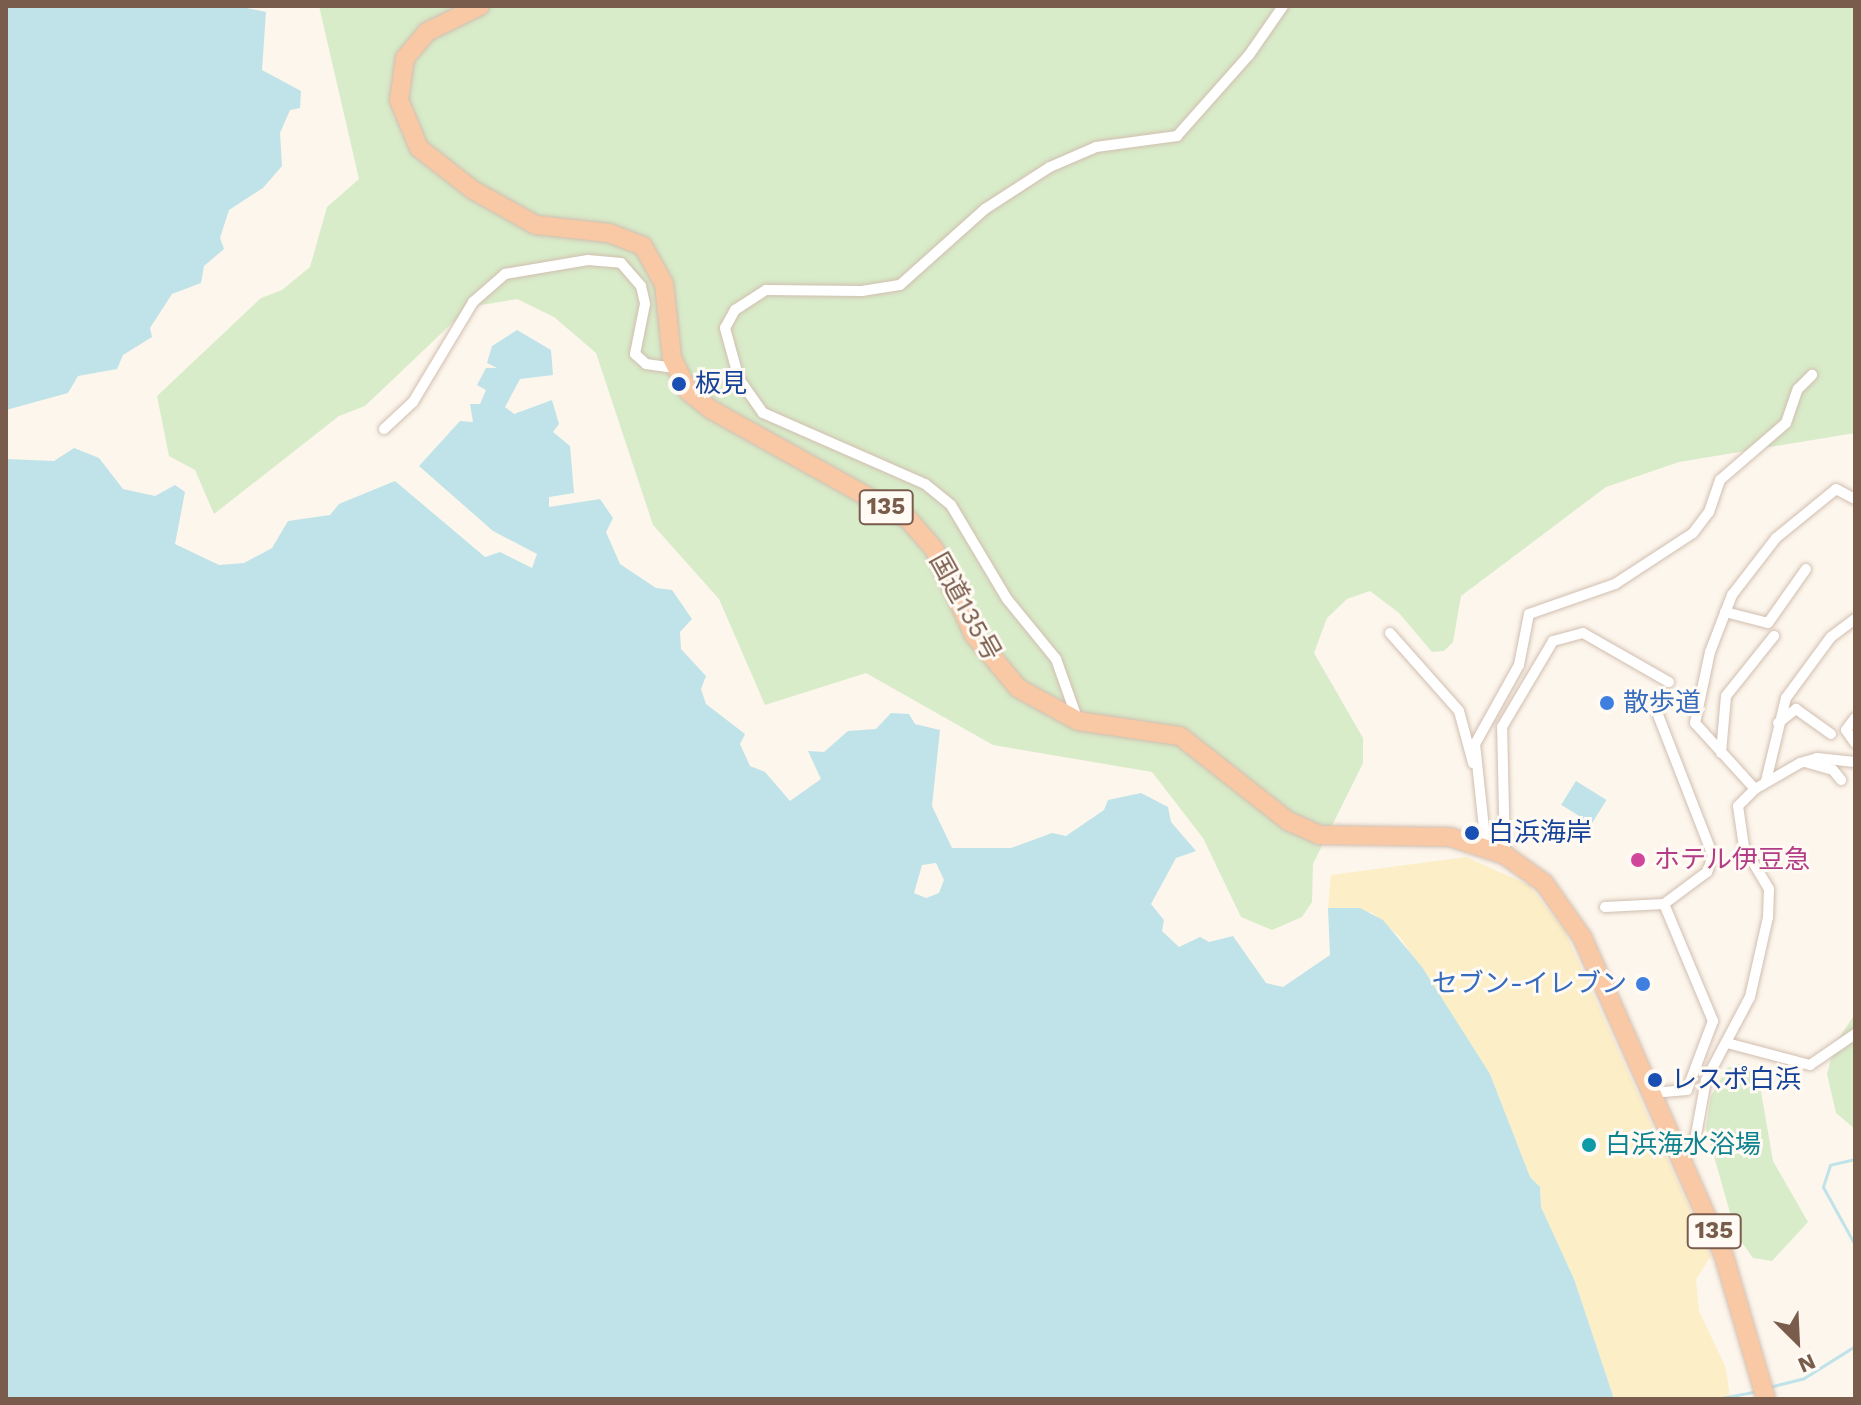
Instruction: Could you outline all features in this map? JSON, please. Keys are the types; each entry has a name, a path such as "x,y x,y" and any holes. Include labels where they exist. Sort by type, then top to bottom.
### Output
{"highway":[{"path":"480,6 427,32 405,58 399,100 410,135 434,164 506,211 558,231 609,233 643,246 664,284 675,368"},
{"name":"国道135号","path":"675,368 710,409 908,519 934,549 995,665 1040,703 1078,721 1180,736 1288,821 1319,835 1438,836 1486,847 1505,855 1567,909 1683,1161 1731,1274 1765,1398"}],"street":[{"path":"1078,721 1056,659 1007,599 951,505 925,484 763,413 739,379 725,328 735,310 766,290 862,291 900,285 985,209 1050,167 1096,147 1177,136 1249,55 1283,6"},
{"path":"384,429 413,402 473,302 505,274 588,260 621,263 641,286 645,304 635,354 646,364 675,368"},
{"path":"1486,847 1477,769 1477,739 1519,665 1529,614 1615,584 1693,533 1709,512 1720,480 1789,419 1798,389 1812,375"},
{"path":"1755,789 1697,730 1694,715 1725,612 1753,567 1799,516 1836,489 1855,499"},
{"path":"1725,612 1768,623 1806,569"},
{"path":"1766,781 1786,698 1818,653 1855,619"},
{"path":"1390,633 1459,711 1477,769"},
{"path":"1505,855 1499,741 1553,641 1583,633 1669,682"},
{"path":"1721,753 1726,696 1774,636"},
{"path":"1778,723 1796,709 1831,734"},
{"path":"1605,907 1664,904 1707,872 1713,848 1657,712"},
{"path":"1855,718 1846,730 1855,743"},
{"path":"1804,762 1833,770 1841,780"},
{"path":"1683,1161 1696,1135 1706,1080 1727,1043 1756,976 1770,903 1764,875 1739,833 1738,806 1766,781 1804,762 1855,762"},
{"path":"1652,1093 1687,1090 1713,1021 1664,904"},
{"path":"1727,1043 1810,1065 1855,1034"}],"green space":[{"path":"319,6 1855,6 1855,433 1679,462 1606,487 1461,596 1453,642 1444,651 1432,652 1399,613 1370,591 1347,599 1327,618 1314,653 1363,738 1363,763 1313,864 1312,902 1302,917 1272,930 1241,917 1203,838 1152,772 993,745 866,673 765,705 719,599 653,525 596,353 554,317 517,299 469,307 365,406 339,416 214,514 195,470 169,456 157,396 261,298 282,290 310,267 327,207 359,179"},
{"path":"1855,1014 1855,1129 1836,1113 1827,1074 1835,1044"},
{"path":"1743,1063 1759,1080 1773,1161 1808,1222 1772,1261 1753,1258 1736,1234 1706,1128 1711,1096 1727,1068"}],"sand":[{"name":"白浜海水浴場","path":"1466,857 1529,885 1564,930 1711,1256 1696,1279 1699,1311 1726,1368 1730,1399 1614,1399 1574,1279 1541,1207 1540,1187 1530,1177 1490,1074 1400,937 1371,912 1328,908 1331,875"}],"water":[{"path":"6,6 237,6 266,12 262,70 301,91 300,108 290,110 280,133 282,166 263,188 229,210 220,238 224,249 204,266 201,283 172,294 150,328 152,337 123,355 117,369 78,376 68,393 6,410"},
{"path":"517,330 551,350 553,375 520,379 505,407 514,414 552,400 559,424 553,432 570,446 574,493 549,497 549,507 600,499 613,518 606,532 620,564 656,588 672,590 692,619 680,632 681,649 706,676 701,689 706,704 745,734 740,744 750,766 765,772 790,801 821,779 808,751 824,752 848,731 876,729 891,713 909,714 915,724 940,730 932,806 952,848 1011,848 1052,833 1066,836 1104,810 1108,800 1141,793 1168,807 1171,822 1196,851 1176,858 1151,904 1164,920 1162,931 1179,947 1200,937 1209,942 1233,936 1266,983 1283,987 1330,955 1328,908 1360,908 1383,920 1422,967 1490,1074 1530,1177 1540,1187 1541,1207 1574,1279 1614,1399 6,1399 6,459 54,461 74,448 99,458 123,489 155,496 175,485 185,492 175,544 219,565 244,563 272,548 288,521 330,515 339,504 395,481 485,557 500,552 532,568 537,554 493,531 419,466 460,421 473,422 470,404 480,404 486,390 477,385 486,368 497,368 487,363 492,346","holes":["936,863 944,880 939,893 926,898 914,893 922,865"]},
{"path":"1576,781 1607,800 1592,824 1561,805"}],"waterway":[{"path":"1855,1159 1830,1165 1823,1187 1855,1245"},
{"path":"1769,1387 1804,1378 1855,1346"},
{"path":"1716,1399 1758,1391"}],"place":[{"name":"板見","path":"679,384"},
{"name":"散歩道","path":"1607,703"},
{"name":"白浜海岸","path":"1472,833"},
{"name":"ホテル伊豆急","path":"1638,860"},
{"name":"セブン-イレブン","path":"1643,984"},
{"name":"レスポ白浜","path":"1655,1080"},
{"name":"白浜海水浴場","path":"1589,1145"}]}
